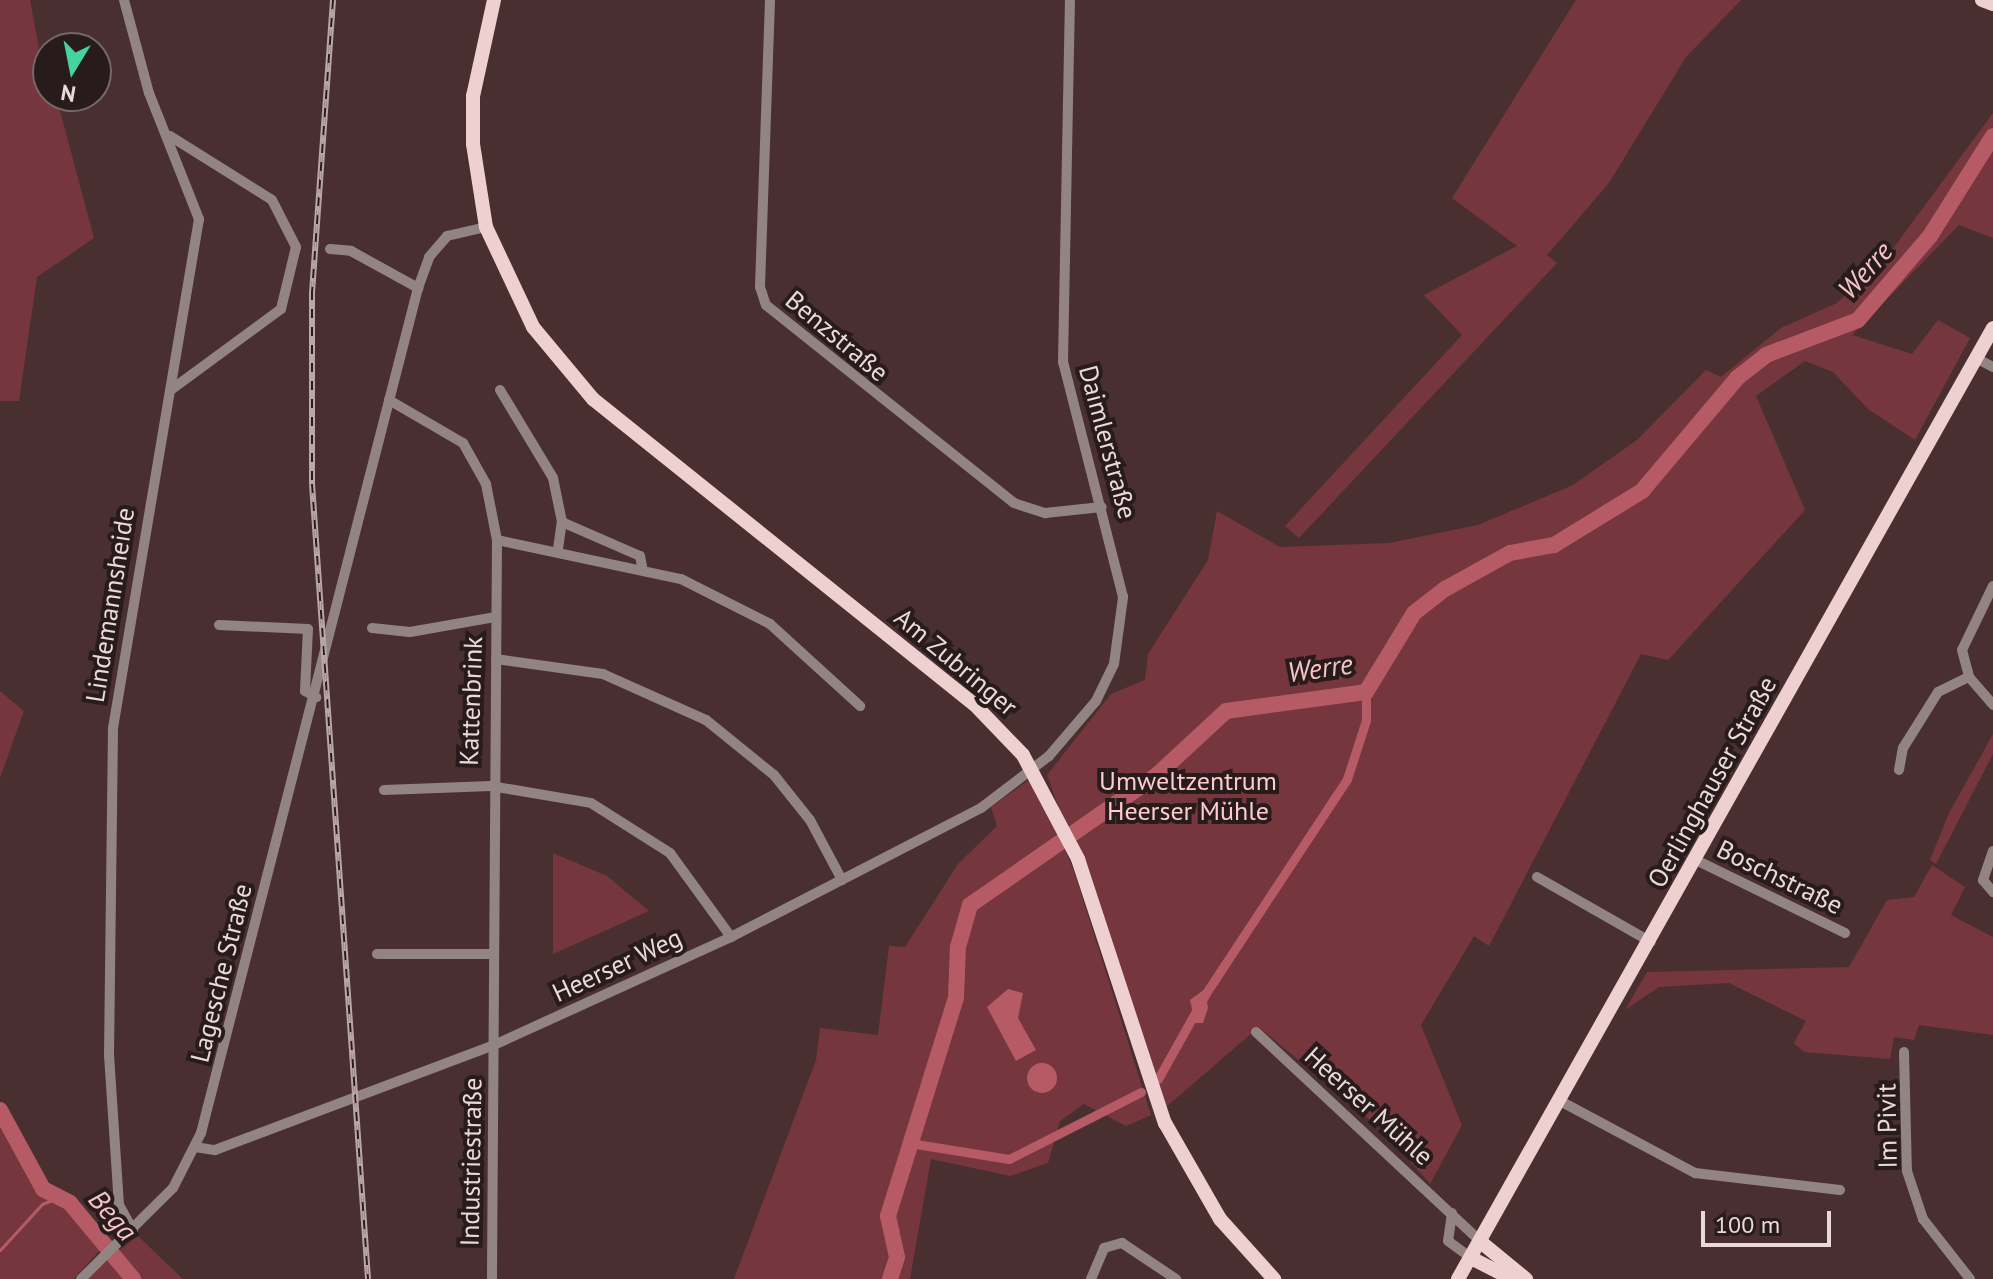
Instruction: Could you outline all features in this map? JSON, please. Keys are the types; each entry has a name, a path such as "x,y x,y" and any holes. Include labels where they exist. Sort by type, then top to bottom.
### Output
{"main road":[{"name":"Am Zubringer","path":"494,0 473,96 486,227 533,327 593,399 973,703 1034,769 1059,814 1078,859 1165,1123 1220,1219 1274,1279"},
{"path":"1982,0 1993,4"},
{"name":"Oerlinghauser Straße","path":"1458,1279 1473,1259 1562,1102 1993,328"},
{"path":"1482,1243 1526,1279"},
{"path":"1473,1259 1512,1279"},
{"name":"Oerlinghauser Straße","path":"1469,1279 1473,1259"}],"street":[{"name":"Lindemannsheide","path":"124,0 199,219 172,389 121,649 109,798 109,1055 119,1205 128,1234"},
{"name":"Benzstraße","path":"770,0 760,287 766,305 1014,503 1045,513 1102,507"},
{"name":"Daimlerstraße","path":"1034,769 1096,701 1114,664 1123,597 1102,507 1067,389 1061,338 1070,0"},
{"path":"168,135 272,200 290,223 296,247 281,309 172,389"},
{"name":"Lagesche Straße","path":"81,1279 173,1188 195,1147 316,697 418,288 429,257 447,236 486,227"},
{"path":"330,249 351,251 418,288"},
{"path":"1976,358 1993,367"},
{"path":"500,390 553,478 562,522 558,549"},
{"name":"Kattenbrink","path":"389,400 463,443 486,484 497,540 491,786 494,1045"},
{"path":"562,522 640,556 642,566"},
{"path":"497,540 642,566 770,624 860,706"},
{"path":"1993,586 1964,637 1969,677 1993,705"},
{"name":"Kattenbrink","path":"372,628 410,632 495,617"},
{"path":"219,625 308,629 305,691 316,697"},
{"path":"496,659 603,674 706,720 784,787 842,880"},
{"path":"1899,770 1903,748 1938,692 1969,677"},
{"name":"Heerser Weg","path":"195,1147 215,1150 494,1045 731,937 981,808 1034,769"},
{"path":"491,786 591,803 637,827 670,853 731,937"},
{"name":"Kattenbrink","path":"384,790 491,786"},
{"path":"1993,851 1983,880 1993,892"},
{"name":"Boschstraße","path":"1696,860 1845,933"},
{"path":"1537,877 1651,942"},
{"path":"377,954 491,954"},
{"name":"Heerser Mühle","path":"1256,1032 1482,1243"},
{"name":"Industriestraße","path":"492,1279 494,1045"},
{"name":"Im Pivit","path":"1904,1052 1907,1171 1923,1219 1970,1279"},
{"path":"1562,1102 1695,1173 1840,1190"},
{"path":"1452,1213 1448,1241 1473,1259"},
{"path":"1091,1279 1104,1248 1122,1243 1176,1279"}],"green space":[{"path":"0,0 30,0 36,32 32,32 32,112 60,112 94,238 37,277 19,401 0,401"},
{"path":"1576,0 1741,0 1686,57 1609,183 1547,255 1557,263 1299,538 1285,526 1462,335 1424,295 1517,246 1452,198"},
{"name":"Umweltzentrum Heerser Mühle","path":"1993,113 1993,238 1959,225 1852,335 1912,354 1938,320 1970,338 1915,440 1868,409 1833,372 1805,361 1756,396 1805,510 1668,660 1641,654 1489,946 1474,936 1421,1025 1462,1125 1430,1184 1387,1134 1259,1027 1166,1107 1047,775 1111,694 1145,680 1148,654 1208,560 1217,511 1280,547 1389,543 1478,525 1573,485 1637,440 1706,370 1721,377 1781,328 1837,303 1889,254"},
{"path":"0,691 24,711 0,778"},
{"path":"1993,734 1993,754 1936,864 1930,860 1949,813"},
{"path":"1033,777 1074,871 1151,1115 1126,1126 1084,1104 1060,1121 1048,1163 1010,1176 931,1159 910,1279 734,1279 816,1060 820,1028 878,1035 889,946 905,947 958,864 997,826 991,807"},
{"path":"553,853 607,876 649,911 553,954"},
{"path":"1932,865 1965,887 1951,915 1993,937 1993,1035 1919,1025 1914,1040 1894,1037 1890,1059 1804,1052 1794,1043 1806,1021 1729,983 1659,987 1625,1010 1647,972 1849,967 1887,900 1914,897"},
{"path":"0,1116 41,1192 68,1208 103,1247 73,1279 0,1279"},
{"path":"138,1236 183,1279 88,1279 104,1262"}],"shaded area":[{"path":"1008,989 1023,993 1018,1018 1036,1050 1016,1061 987,1007"},
{"path":"1205,989 1208,1008 1203,1023 1195,1023 1190,1000"},
{"path":"1042,1063 1048,1064 1056,1072 1056,1084 1048,1092 1042,1093 1036,1092 1028,1084 1027,1078 1028,1072 1036,1064"}],"waterway":[{"name":"Werre","path":"890,1279 897,1257 888,1216 956,998 958,947 970,905 1157,775 1226,711 1366,692 1414,613 1445,589 1510,553 1554,545 1642,491 1737,378 1766,355 1858,320 1930,236 1993,136"},
{"path":"1158,1079 1206,993 1347,779 1366,720 1366,692"},
{"path":"916,1144 1009,1159 1141,1092"},
{"name":"Bega","path":"0,1110 43,1189 70,1203 133,1279"},
{"path":"0,1250 42,1204 59,1197"}],"railway":[{"path":"333,0 312,291 312,484 368,1279"}]}
